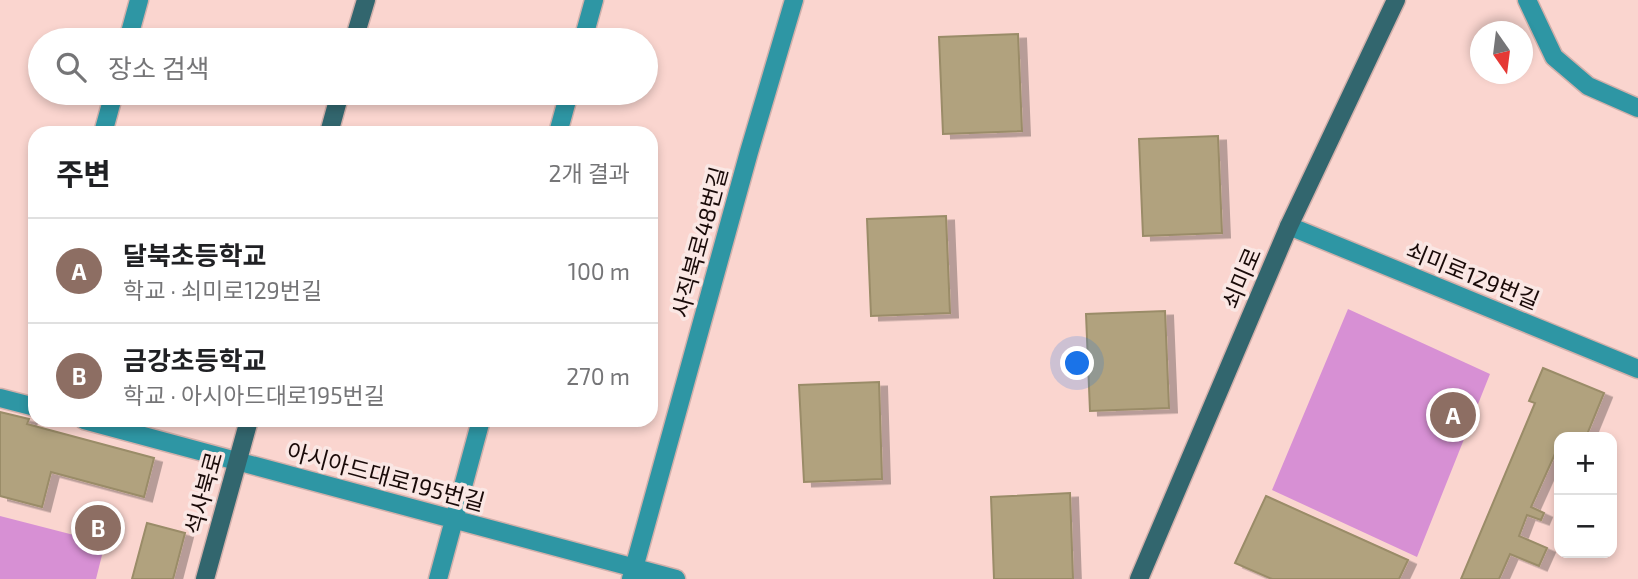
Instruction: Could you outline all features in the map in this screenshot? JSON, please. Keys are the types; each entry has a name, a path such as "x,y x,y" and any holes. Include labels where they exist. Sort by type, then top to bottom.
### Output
{"main road":[{"path":"358,28 366,0"},
{"name":"쇠미로","path":"1139,579 1289,226 1396,0"},
{"path":"331,126 337,105"},
{"name":"석사북로","path":"205,579 247,427"}],"street":[{"path":"131,28 139,0"},
{"path":"586,28 594,0"},
{"name":"사직북로48번길","path":"632,573 794,0"},
{"path":"1527,0 1554,57 1588,86 1638,107"},
{"path":"105,126 111,105"},
{"path":"560,126 566,105"},
{"name":"쇠미로129번길","path":"1289,226 1638,369"},
{"path":"0,398 28,400"},
{"name":"아시아드대로195번길","path":"110,427 454,519 632,573 676,579"},
{"path":"438,579 479,427"}],"shaded area":[{"path":"1348,309 1490,374 1417,557 1272,490"},
{"path":"0,516 105,543 96,579 0,579"}],"building":[{"path":"1018,34 1022,131 943,134 939,37"},
{"path":"1218,136 1222,233 1143,236 1139,139"},
{"path":"946,216 950,313 871,316 867,219"},
{"path":"1165,311 1169,408 1090,411 1086,314"},
{"path":"1543,368 1604,393 1588,432 1554,432 1554,456 1531,507 1544,513 1541,520 1527,515 1519,536 1547,548 1539,566 1510,554 1499,579 1461,579 1535,403 1529,401"},
{"path":"879,382 882,479 804,482 799,385"},
{"path":"0,412 28,419 28,427 38,427 154,458 144,497 51,472 42,507 0,496"},
{"path":"1070,493 1073,579 994,579 991,497"},
{"path":"1266,496 1408,560 1399,579 1272,579 1235,563"},
{"path":"147,523 185,533 173,579 132,579"}],"place":[{"name":"달북초등학교","path":"1453,415"},
{"name":"금강초등학교","path":"98,528"}]}
